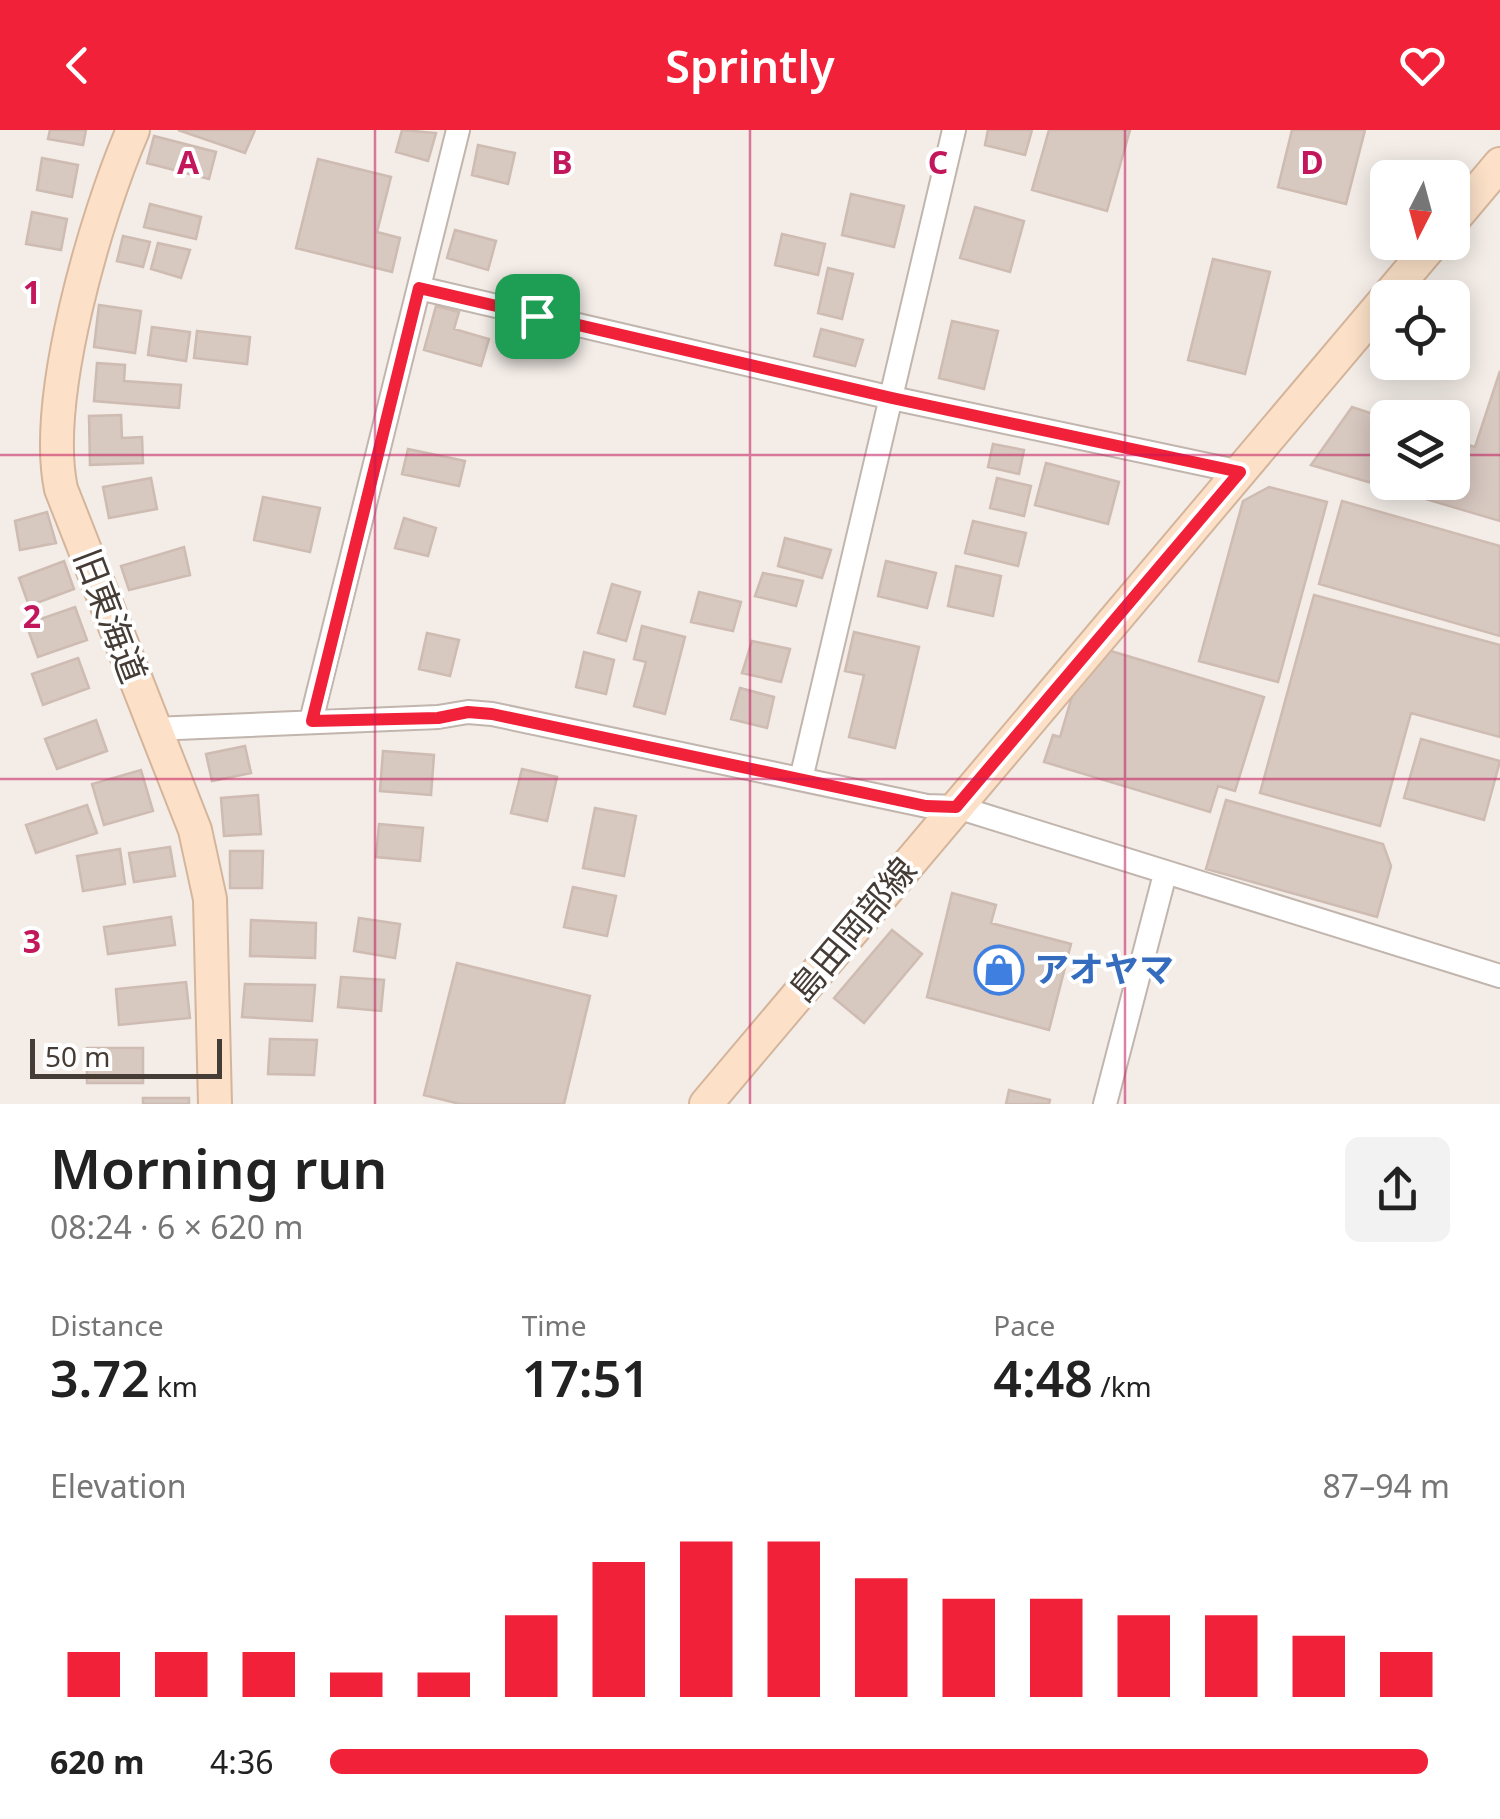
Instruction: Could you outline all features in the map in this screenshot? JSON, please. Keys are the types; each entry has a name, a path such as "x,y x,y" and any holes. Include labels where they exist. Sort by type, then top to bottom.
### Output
{"main road":[{"name":"旧東海道","path":"132,130 113,178 86,274 64,378 57,462 61,489 195,830 210,899 216,1104"},
{"path":"1470,199 1500,164"},
{"name":"島田岡部線","path":"706,1104 1419,260"}],"street":[{"path":"312,721 458,130"},
{"path":"800,779 954,130"},
{"path":"419,288 892,398 1240,472"},
{"path":"153,729 438,718 468,712 492,714 926,806 956,807 1500,976"},
{"path":"1104,1104 1164,874"}],"building":[{"path":"50,130 86,130 83,145 48,139"},
{"path":"178,130 255,130 245,153"},
{"path":"402,130 436,133 428,161 396,152"},
{"path":"988,130 1032,130 1025,155 985,145"},
{"path":"1049,130 1130,130 1107,211 1032,190"},
{"path":"1292,130 1365,130 1346,204 1278,187"},
{"path":"154,136 216,152 209,179 147,163"},
{"path":"478,145 515,153 508,184 472,175"},
{"path":"42,158 78,165 72,197 37,190"},
{"path":"318,159 391,177 377,232 400,238 392,272 296,248"},
{"path":"851,194 904,206 894,247 842,235"},
{"path":"150,204 201,217 196,239 144,227"},
{"path":"975,207 1024,221 1010,272 960,258"},
{"path":"32,212 67,219 61,250 26,244"},
{"path":"455,230 496,241 488,270 447,258"},
{"path":"782,234 825,244 818,275 775,265"},
{"path":"123,236 150,242 143,267 117,261"},
{"path":"158,243 190,250 181,278 151,269"},
{"path":"1213,259 1270,272 1245,374 1188,360"},
{"path":"828,268 853,274 842,319 818,313"},
{"path":"99,305 141,311 135,353 94,347"},
{"path":"436,306 459,312 454,329 489,339 481,366 424,350"},
{"path":"952,321 998,331 984,389 939,378"},
{"path":"152,327 190,332 186,361 148,355"},
{"path":"821,329 863,340 855,366 814,356"},
{"path":"197,331 250,337 247,364 194,358"},
{"path":"97,363 125,365 124,381 181,385 179,408 94,401"},
{"path":"1500,371 1500,521 1429,500 1470,500 1470,445 1475,447"},
{"path":"1352,407 1370,413 1370,482 1311,465"},
{"path":"121,415 122,438 142,437 143,463 90,465 89,416"},
{"path":"993,444 1024,450 1019,474 988,467"},
{"path":"408,449 465,461 459,486 402,474"},
{"path":"1046,463 1119,482 1108,524 1035,505"},
{"path":"151,478 157,509 109,518 103,487"},
{"path":"997,478 1031,486 1024,516 990,508"},
{"path":"1269,487 1327,502 1278,682 1199,661 1243,501"},
{"path":"263,497 320,508 310,552 254,540"},
{"path":"1342,501 1500,546 1500,636 1319,584"},
{"path":"47,512 56,543 20,550 15,521"},
{"path":"404,518 436,528 428,556 395,548"},
{"path":"973,521 1026,533 1018,566 965,553"},
{"path":"785,538 831,550 822,578 778,566"},
{"path":"184,547 190,575 129,590 121,566"},
{"path":"64,561 74,589 29,606 19,578"},
{"path":"886,561 936,573 927,608 878,596"},
{"path":"956,566 1001,576 993,616 948,606"},
{"path":"763,573 803,581 796,606 755,596"},
{"path":"612,584 640,592 626,641 598,633"},
{"path":"699,592 741,602 733,631 691,622"},
{"path":"1314,595 1500,645 1500,737 1411,713 1380,826 1260,793"},
{"path":"75,607 87,640 38,657 26,624"},
{"path":"642,626 685,637 665,714 634,706 646,662 634,659"},
{"path":"854,632 919,647 895,748 849,737 864,675 845,671"},
{"path":"427,633 459,640 450,676 419,669"},
{"path":"752,641 790,649 781,682 742,673"},
{"path":"1101,648 1264,697 1235,791 1218,786 1210,812 1044,762 1053,735 1060,737 1081,666 1094,670"},
{"path":"584,652 614,660 606,694 576,687"},
{"path":"78,658 89,688 43,705 32,674"},
{"path":"740,688 774,697 767,728 731,719"},
{"path":"96,720 107,751 57,769 45,739"},
{"path":"1421,739 1500,761 1484,820 1404,798"},
{"path":"245,746 251,773 212,781 206,754"},
{"path":"383,751 434,755 431,795 380,791"},
{"path":"522,769 557,777 547,821 511,813"},
{"path":"141,770 153,811 104,825 92,784"},
{"path":"258,795 261,834 224,836 221,798"},
{"path":"1226,800 1383,844 1391,866 1377,917 1206,869"},
{"path":"87,805 97,833 36,853 26,825"},
{"path":"595,808 636,816 624,876 583,868"},
{"path":"379,824 423,828 420,861 376,857"},
{"path":"170,847 175,876 134,882 129,853"},
{"path":"120,849 125,884 83,891 77,856"},
{"path":"230,851 263,851 262,888 230,888"},
{"path":"573,887 616,896 607,936 564,927"},
{"name":"アオヤマ","path":"952,893 996,905 991,923 1071,944 1049,1030 927,997"},
{"path":"171,917 175,945 108,954 104,927"},
{"path":"359,918 400,924 395,958 354,951"},
{"path":"251,920 316,923 315,958 250,956"},
{"path":"892,930 922,954 864,1023 834,998"},
{"path":"457,963 590,996 564,1104 460,1104 424,1095"},
{"path":"341,977 384,980 381,1011 338,1007"},
{"path":"186,982 190,1018 119,1025 116,989"},
{"path":"245,984 315,985 312,1021 242,1017"},
{"path":"270,1039 317,1040 314,1075 268,1074"},
{"path":"87,1048 143,1048 143,1083 87,1083"},
{"path":"1009,1090 1050,1100 1049,1104 1006,1104"},
{"path":"143,1098 189,1098 189,1104 143,1104"}],"place":[{"name":"アオヤマ","path":"999,970"}],"route":[{"path":"419,288 537,316 892,398 1240,472 956,807 926,806 492,714 312,721 419,288"}]}
